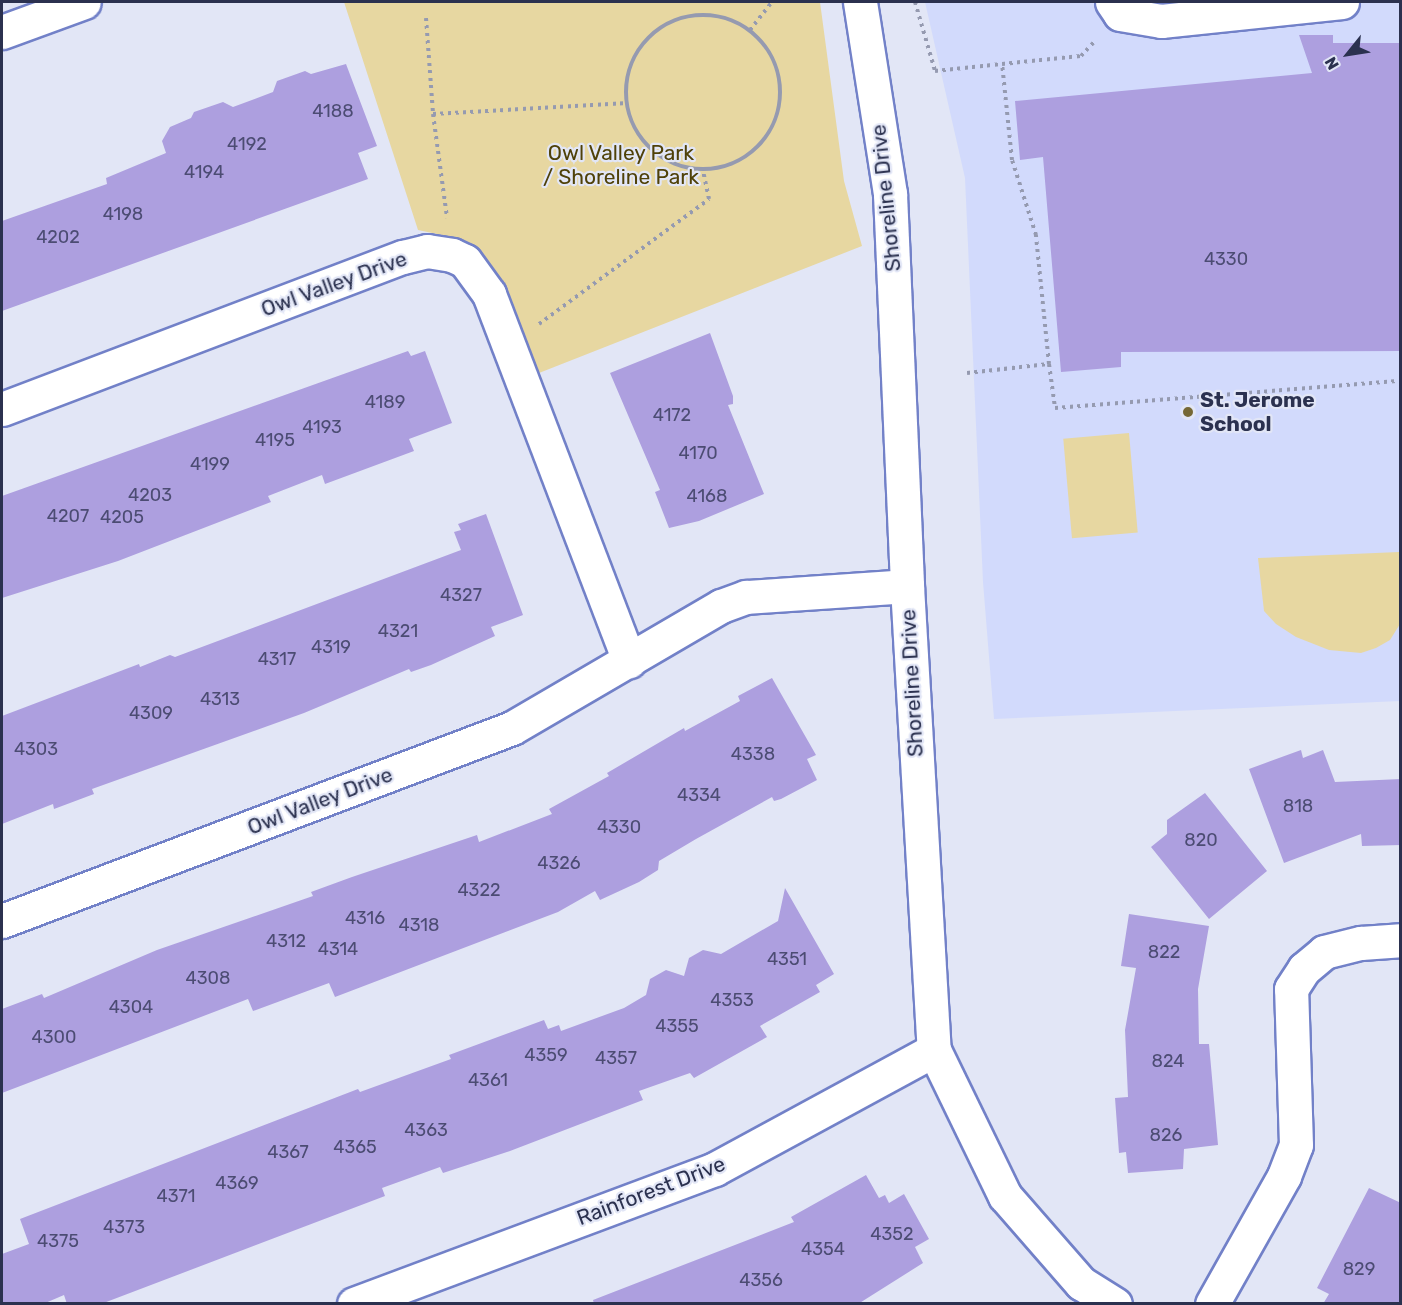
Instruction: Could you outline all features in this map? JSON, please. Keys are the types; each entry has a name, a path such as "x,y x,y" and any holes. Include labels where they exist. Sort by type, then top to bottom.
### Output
{"street":[{"path":"2,32 84,2"},
{"name":"Shoreline Drive","path":"860,2 890,194 907,586 934,1050 1005,1196 1081,1283 1115,1304"},
{"path":"1116,8 1161,21 1342,2"},
{"name":"Owl Valley Drive","path":"2,409 403,257 427,251 452,255"},
{"path":"452,255 465,261 478,276 509,345 629,661"},
{"name":"Owl Valley Drive","path":"2,921 512,728 629,661 698,618 746,597 907,586"},
{"path":"1212,1304 1284,1176 1296,1145 1291,989 1304,969 1324,952 1360,943 1401,940"},
{"name":"Rainforest Drive","path":"354,1304 715,1169 934,1050"}],"path":[{"path":"750,30 772,2"},
{"path":"915,2 935,71 1081,56 1116,8"},
{"path":"696,15 723,17 750,30 770,51 779,78 780,105 771,130 753,152 730,165 703,170 664,159 644,142 630,118 626,92 631,64 645,40 670,22 696,15"},
{"path":"426,18 433,114 452,255"},
{"path":"1002,64 1012,160 1036,235 1055,408 1401,381"},
{"path":"433,114 628,103"},
{"path":"509,345 709,199 703,170"},
{"path":"967,373 1049,364"}],"shaded area":[{"name":"St. Jerome School","path":"925,2 1400,2 1400,701 994,719 983,582 965,178"}],"green space":[{"name":"Owl Valley Park / Shoreline Park","path":"344,2 820,2 844,181 862,246 539,373 500,280 479,248 461,239 418,230"},
{"path":"1129,433 1138,533 1072,538 1063,439"},
{"path":"1399,552 1400,624 1390,640 1376,648 1361,653 1329,650 1296,637 1276,624 1264,611 1258,558"}],"building":[{"path":"1299,35 1333,35 1333,43 1401,43 1401,351 1121,352 1121,367 1061,372 1043,157 1020,160 1015,101 1312,73"},
{"path":"346,64 377,146 358,153 368,179 2,311 2,221 107,184 106,178 166,153 162,141 170,127 191,118 194,112 223,102 233,107 273,92 277,81 305,71 311,74"},
{"path":"710,333 733,396 733,404 728,405 764,494 699,521 669,528 655,492 660,490 610,373"},
{"path":"408,351 411,356 425,351 452,423 409,439 414,451 325,484 322,475 268,496 271,502 118,561 2,598 2,496"},
{"path":"486,514 523,615 491,627 495,636 431,665 411,672 409,669 304,713 92,789 94,794 54,809 53,804 2,824 2,716 139,664 140,667 170,655 175,657 461,550 454,532 461,530 458,524"},
{"path":"772,678 816,755 807,759 817,780 781,799 774,801 772,797 696,839 659,861 658,870 639,882 600,900 595,891 558,912 335,997 329,983 253,1011 248,999 2,1093 2,1009 42,994 44,998 157,950 313,896 311,892 352,877 477,835 479,842 552,814 549,809 609,776 607,773 684,728 685,731 740,701 738,696"},
{"path":"1301,750 1303,758 1323,750 1335,782 1401,779 1401,845 1362,846 1361,834 1284,863 1249,769"},
{"path":"1205,793 1267,871 1209,919 1151,847 1167,834 1167,820"},
{"path":"785,888 834,974 816,985 820,992 760,1026 767,1037 694,1078 690,1073 639,1091 643,1100 510,1151 443,1173 440,1167 382,1188 385,1196 101,1304 67,1304 64,1295 43,1304 2,1304 2,1254 29,1244 20,1219 358,1089 360,1092 451,1059 449,1055 544,1020 548,1029 559,1025 561,1031 624,1008 646,995 650,979 666,970 684,976 689,958 703,950 721,954 778,921"},
{"path":"1129,914 1209,926 1198,989 1199,1044 1209,1044 1218,1145 1184,1149 1183,1169 1128,1173 1126,1152 1119,1153 1115,1098 1128,1097 1125,1030 1136,968 1121,966"},
{"path":"866,1175 879,1198 885,1195 889,1203 904,1194 929,1239 915,1247 923,1263 858,1304 594,1304 593,1300 794,1222 791,1217"},
{"path":"1369,1188 1401,1203 1401,1304 1323,1304 1329,1294 1317,1288"}],"place":[{"name":"St. Jerome School","path":"1188,412"}]}
